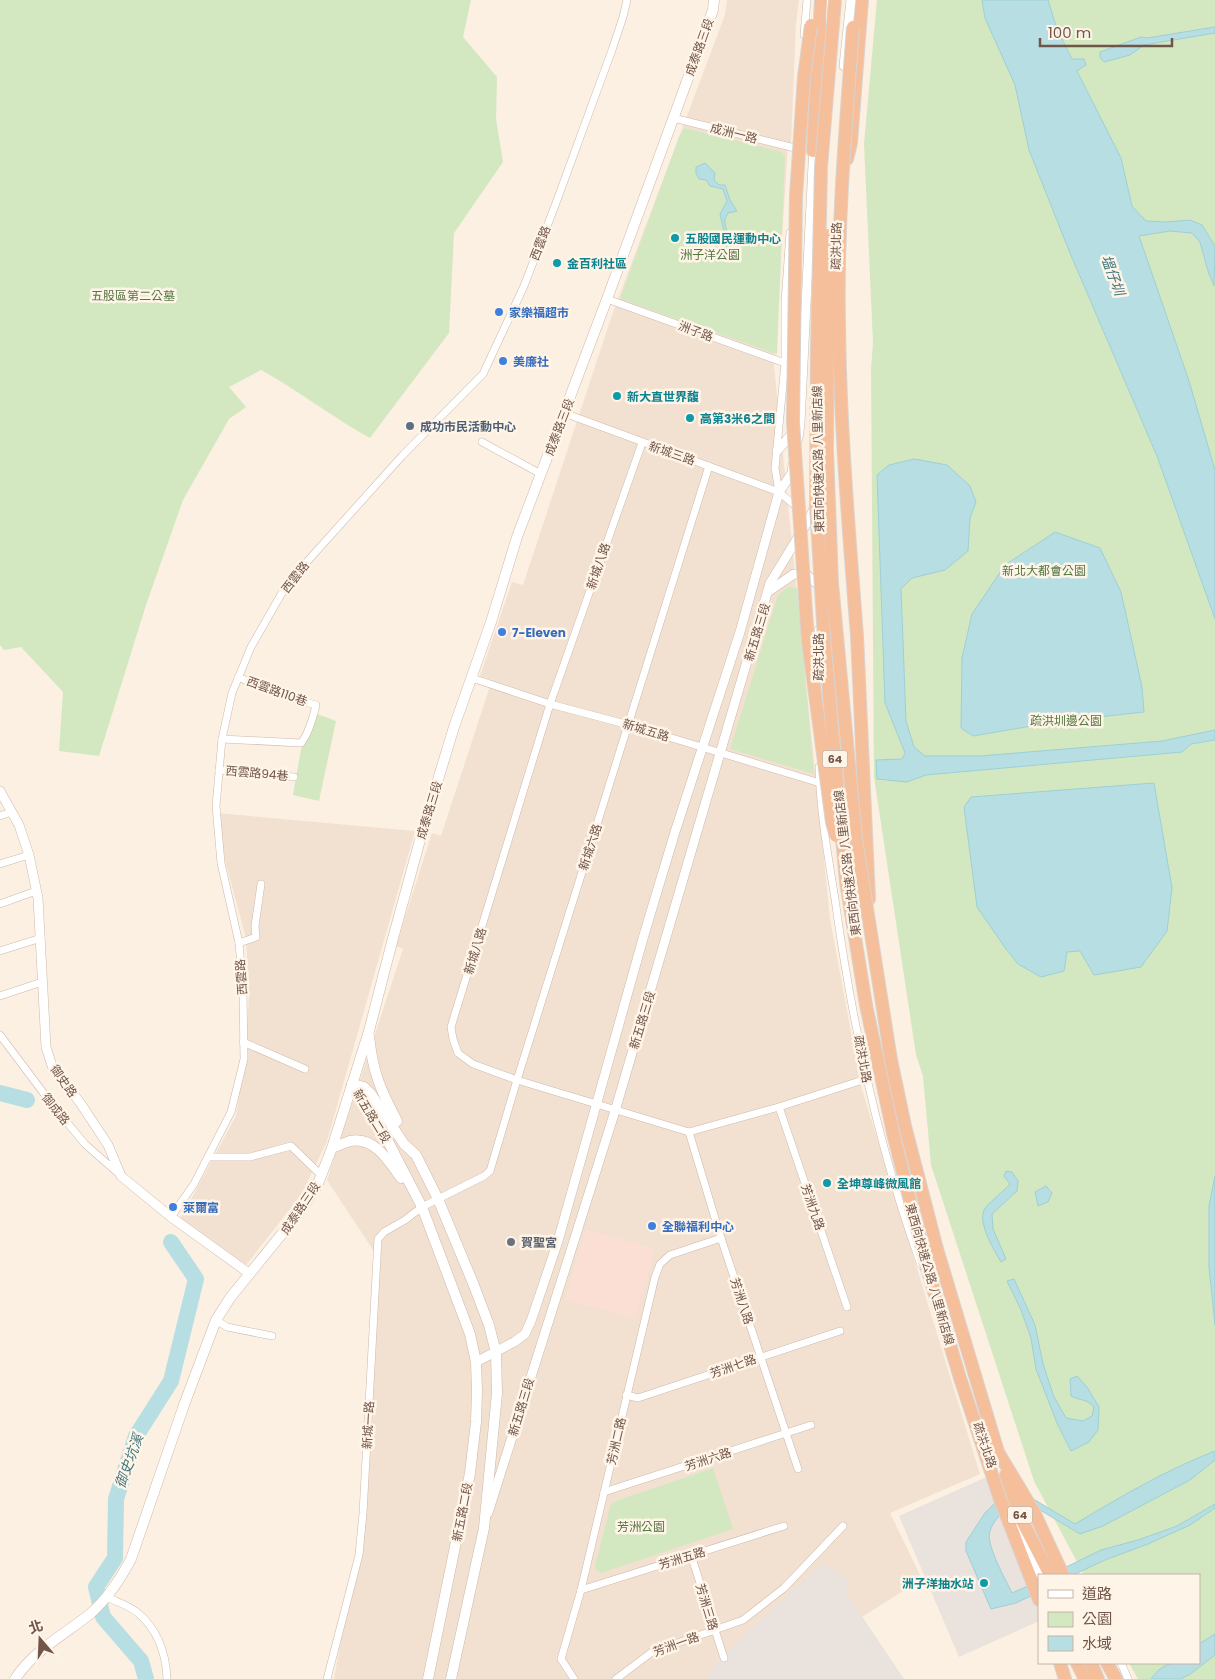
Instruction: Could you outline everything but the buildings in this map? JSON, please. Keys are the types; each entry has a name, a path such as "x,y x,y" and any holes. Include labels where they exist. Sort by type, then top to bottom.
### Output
{"highway":[{"path":"813,0 804,77 796,196 793,422 808,641 832,822 846,882"},
{"path":"813,151 821,0"},
{"name":"東西向快速公路 八里新店線","path":"835,0 821,167 816,504 824,638 846,882 868,1014 893,1133 927,1268 960,1378 1000,1499 1039,1574"},
{"name":"東西向快速公路 八里新店線","path":"843,0 829,173 826,352 827,451 832,584 856,839 891,1060 905,1126 937,1249 998,1452 1020,1517 1048,1574"},
{"path":"856,0 842,190 839,321 843,451 858,656 869,881 869,922"},
{"path":"838,178 851,143 862,0"},
{"path":"998,1452 1034,1512 1064,1574"},
{"path":"1000,1499 1038,1597"},
{"path":"1060,1664 1065,1679"},
{"path":"1078,1664 1085,1679"},
{"path":"1091,1664 1098,1679"},
{"path":"1108,1664 1116,1679"}],"main road":[{"name":"成泰路三段","path":"15,1679 37,1655 64,1631 89,1614 107,1597 119,1581 131,1559 184,1405 216,1320 230,1298 298,1214 321,1175 332,1148 369,1031 423,829 454,727 472,678 517,537 607,299 713,10 714,0"},
{"path":"369,1031 373,1064 379,1085 416,1155"},
{"name":"新五路二段","path":"352,1084 364,1087 371,1094 404,1144 416,1155 438,1199 473,1283 489,1325 496,1353 497,1393 484,1528 451,1679"},
{"name":"新五路二段","path":"352,1084 377,1120 422,1207 470,1334 476,1362 476,1414 470,1473 428,1679"},
{"path":"332,1148 349,1141 360,1140 370,1144 380,1151 390,1163 422,1207"}],"street":[{"name":"西雲路","path":"171,1217 194,1184 231,1112 244,1059 243,989 239,944 221,863 216,806 222,739 232,693 251,647 287,584 402,456 483,374 524,286 609,59 627,0"},
{"path":"779,492 775,468 785,363 785,302 807,0"},
{"path":"779,492 792,473 800,423 813,151 828,0"},
{"name":"疏洪北路","path":"810,518 830,471 837,193 845,53 851,0"},
{"name":"成洲一路","path":"673,118 795,148"},
{"name":"洲子路","path":"607,299 785,363"},
{"name":"新城三路","path":"564,413 779,492"},
{"path":"777,451 800,423"},
{"path":"482,442 541,474"},
{"name":"新城八路","path":"642,442 550,704 451,1027 458,1053 473,1064 615,1111 689,1132"},
{"name":"新城六路","path":"438,1199 484,1176 490,1171 710,466"},
{"name":"疏洪北路","path":"779,492 810,518 821,536 818,584 820,783 840,937 866,1079 911,1239 991,1464 1039,1574"},
{"name":"新五路三段","path":"476,1362 496,1353 525,1334 531,1321 558,1241 658,888 740,632 779,492"},
{"name":"新五路三段","path":"484,1528 615,1111 770,583 810,518"},
{"path":"769,591 794,574 806,574 818,584"},
{"name":"西雲路110巷","path":"222,739 301,743 314,717 316,705 282,696 238,677"},
{"name":"新城五路","path":"472,678 550,704 629,725 820,783"},
{"name":"西雲路94巷","path":"219,770 294,777"},
{"name":"御史路","path":"0,791 19,825 29,855 36,891 41,938 46,1047 52,1066 81,1104 108,1145 121,1176 171,1217 250,1274"},
{"path":"0,816 11,812"},
{"path":"0,864 29,855"},
{"path":"239,944 256,937 255,926 262,884"},
{"path":"0,904 36,891"},
{"path":"0,951 41,938"},
{"path":"0,996 42,982"},
{"name":"御成路","path":"0,1035 54,1107 85,1144 121,1176"},
{"path":"243,1042 305,1069"},
{"path":"689,1132 779,1107 866,1079"},
{"name":"芳洲九路","path":"779,1107 847,1307"},
{"name":"芳洲八路","path":"689,1132 721,1238 798,1469"},
{"path":"208,1157 250,1157 291,1146 321,1175"},
{"name":"新城一路","path":"327,1679 359,1555 378,1239 384,1232 422,1207 438,1199"},
{"name":"芳洲二路","path":"574,1679 561,1659 581,1590 626,1395 660,1264 670,1255 721,1238"},
{"path":"216,1320 228,1327 272,1336"},
{"name":"芳洲七路","path":"626,1395 638,1398 840,1331"},
{"name":"芳洲六路","path":"604,1492 812,1425"},
{"name":"芳洲五路","path":"581,1590 784,1526"},
{"name":"芳洲一路","path":"616,1679 652,1652 743,1620 784,1588 843,1526"},
{"name":"芳洲三路","path":"691,1555 724,1658"},
{"path":"107,1597 137,1612 148,1624 161,1644 167,1679"},
{"path":"1084,1664 1091,1679"},
{"path":"1121,1664 1128,1679"}],"shaded area":[{"path":"727,0 799,0 796,23 791,143 788,143 774,366 830,919 861,1086 980,1474 890,1513 922,1579 764,1679 334,1679 358,1541 375,1253 327,1180 403,949 396,946 432,833 441,836 492,680 480,676 512,582 523,585 612,315 725,15"},
{"path":"216,813 415,831 327,1141 301,1195 246,1265 178,1223 236,1116 245,1058 249,996 246,938 226,864"},
{"path":"586,1229 655,1249 635,1319 565,1299"},
{"name":"洲子洋抽水站","path":"989,1476 1038,1587 1038,1621 959,1657 899,1516"},
{"path":"823,1563 847,1578 847,1594 904,1679 706,1679 711,1669 777,1604"}],"green space":[{"name":"五股區第二公墓","path":"0,0 471,0 463,37 497,77 496,119 503,162 454,233 449,333 370,438 261,370 229,387 246,407 229,419 183,500 146,605 99,756 59,751 63,692 21,647 4,650 0,645"},
{"name":"疏洪圳邊公園","path":"877,0 1215,0 1215,1679 1138,1679 1130,1664 1200,1664 1200,1574 1083,1574 1034,1481 931,1165 923,1076 916,1055 874,777 871,369 873,343 864,144"},
{"name":"洲子洋公園","path":"684,128 782,152 785,157 777,354 620,299 679,137"},
{"path":"788,587 797,588 814,774 730,749 778,595"},
{"path":"317,714 336,721 319,801 293,795 302,744"},
{"name":"芳洲公園","path":"713,1468 733,1529 601,1573 596,1570 595,1566 611,1504"}],"water":[{"name":"塭仔圳","path":"982,0 1048,0 1057,29 1072,59 1084,59 1086,65 1077,71 1121,158 1132,206 1146,221 1190,220 1202,225 1215,246 1214,286 1200,242 1192,233 1170,231 1139,236 1189,381 1215,470 1215,619 1157,456 1070,253 1029,150 1015,85 985,18"},
{"path":"1215,27 1215,33 1144,45 1130,55 1104,62 1100,57 1100,52 1141,37 1147,38"},
{"path":"705,163 715,173 714,180 719,185 725,185 730,200 737,211 728,213 725,219 729,237 725,236 720,214 727,201 723,189 710,186 706,180 699,179 696,173 696,167"},
{"path":"914,459 947,465 970,486 976,502 970,518 968,551 945,570 912,578 901,589 906,721 914,747 925,756 980,756 1162,741 1215,730 1215,740 1191,744 1182,752 926,775 907,782 877,779 876,760 902,759 905,753 885,703 877,475 889,465"},
{"path":"1055,532 1100,548 1121,592 1142,687 1144,712 1080,719 1057,712 1049,723 973,736 961,728 962,658 972,614 1005,565"},
{"path":"1154,783 1172,888 1167,931 1141,967 1094,975 1080,951 1067,952 1064,971 1041,977 1018,964 977,907 964,807 971,797"},
{"path":"1006,1171 1012,1172 1018,1181 1017,1191 992,1214 993,1229 1006,1259 1001,1262 988,1237 983,1216 985,1208 1010,1184 1004,1176"},
{"path":"1215,1176 1215,1325 1209,1266 1209,1206"},
{"path":"1046,1186 1052,1193 1048,1202 1038,1206 1035,1192"},
{"path":"1014,1279 1035,1325 1043,1364 1054,1397 1066,1418 1083,1421 1092,1416 1094,1407 1091,1404 1071,1396 1070,1379 1077,1376 1087,1387 1099,1407 1098,1430 1089,1442 1071,1451 1057,1423 1036,1369 1031,1338 1021,1310 1007,1281"},
{"path":"1215,1451 1215,1460 1190,1480 1103,1526 1080,1534 1025,1501 1011,1502 991,1527 990,1544 1012,1593 1038,1581 1038,1592 1016,1603 991,1609 966,1551 966,1542 985,1513 998,1500 1007,1494 1025,1494 1075,1524 1161,1475"},
{"path":"1215,1504 1215,1508 1190,1525 1148,1544 1105,1560 1075,1574 1052,1574 1101,1550 1138,1540 1177,1526"},
{"path":"1215,1634 1215,1655 1189,1675 1180,1679 1151,1679 1161,1668 1167,1665 1200,1664 1200,1643"}],"waterway":[{"name":"御史坑溪","path":"0,1093 27,1100"},
{"name":"御史坑溪","path":"146,1679 141,1661 103,1617 96,1587 115,1558 116,1499 136,1436 171,1381 196,1279 171,1242"}],"place":[{"name":"五股國民運動中心","path":"675,238"},
{"name":"金百利社區","path":"557,263"},
{"name":"家樂福超市","path":"499,312"},
{"name":"美廉社","path":"503,361"},
{"name":"新大直世界馥","path":"617,396"},
{"name":"高第3米6之間","path":"690,418"},
{"name":"成功市民活動中心","path":"410,426"},
{"name":"7-Eleven","path":"502,632"},
{"name":"全坤尊峰微風館","path":"827,1183"},
{"name":"萊爾富","path":"173,1207"},
{"name":"全聯福利中心","path":"652,1226"},
{"name":"賀聖宮","path":"511,1242"},
{"name":"洲子洋抽水站","path":"984,1583"}],"park label":[{"name":"新北大都會公園","path":"1044,570"}]}
